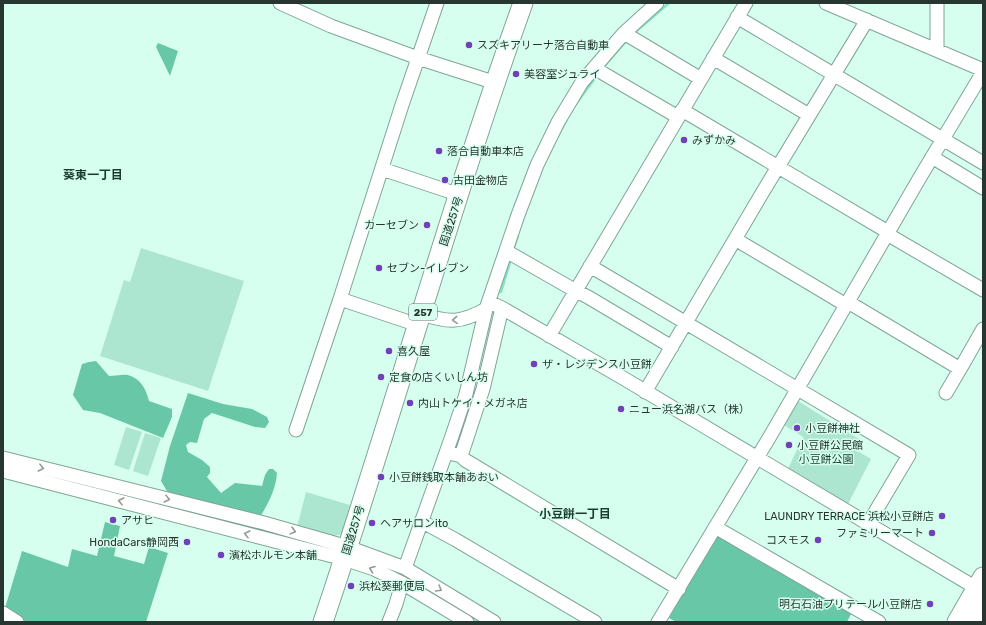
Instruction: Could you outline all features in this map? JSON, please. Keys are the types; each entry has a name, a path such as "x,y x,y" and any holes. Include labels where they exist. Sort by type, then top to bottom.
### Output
{"highway":[{"name":"国道257号","path":"323,622 523,3"},
{"path":"957,622 981,590"},
{"path":"972,622 981,590"}],"street":[{"path":"280,3 331,26 418,58 496,83"},
{"path":"296,430 437,3"},
{"path":"404,568 466,394 487,306 510,253 537,165 558,122 582,82 598,70 657,3"},
{"path":"549,336 746,3"},
{"path":"658,622 757,458 983,71 826,3"},
{"path":"937,3 937,50"},
{"path":"738,17 983,163"},
{"path":"645,392 867,20"},
{"path":"628,36 701,79"},
{"path":"713,58 809,115"},
{"path":"598,70 778,167 983,290"},
{"path":"932,157 983,188"},
{"path":"382,169 460,195"},
{"path":"735,239 957,367 963,364"},
{"path":"510,253 672,347"},
{"path":"590,266 687,322 909,455 868,524"},
{"path":"340,299 420,319 454,321 472,317 487,306 502,308 981,590"},
{"path":"461,456 483,389 502,308"},
{"path":"946,393 983,329"},
{"path":"446,452 461,456 465,460 679,589"},
{"path":"3,458 264,523 346,553 402,583 467,622"},
{"path":"3,471 404,568 494,622"},
{"path":"421,521 595,622"},
{"path":"715,527 879,622"},
{"path":"389,622 402,583"},
{"path":"3,613 17,622"}],"green space":[{"path":"158,43 178,51 170,76 156,47"},
{"path":"141,248 244,281 208,391 100,356 124,280 130,282"},
{"path":"96,361 109,376 128,375 133,377 140,382 149,401 172,409 172,417 163,438 100,413 83,410 73,395 82,364"},
{"path":"188,393 223,404 252,409 267,417 269,422 265,428 255,427 212,413 204,419 197,443 190,442 186,445 188,452 202,460 210,467 210,473 207,477 221,493 235,483 262,486 265,475 269,469 273,469 277,473 275,485 269,502 260,517 170,496 161,481 170,446"},
{"name":"小豆餅公園","path":"798,401 859,439 854,449 871,459 847,506 787,471 803,437 784,425"},
{"path":"126,427 142,432 129,470 114,465"},
{"path":"145,433 161,438 148,476 133,471"},
{"path":"306,492 350,505 342,534 330,537 297,527"},
{"path":"105,522 120,526 114,556 144,564 149,547 168,553 146,622 26,622 5,608 22,551 68,567 72,549 97,556"},
{"path":"719,531 853,610 847,622 676,622 669,618"},
{"path":"383,565 395,568 486,622 476,622 414,582"}],"waterway":[{"path":"633,34 669,3"},
{"path":"602,69 628,39"},
{"path":"576,104 598,74"},
{"path":"559,134 567,119"},
{"path":"513,250 518,236"},
{"path":"501,292 511,259"}],"place":[{"name":"スズキアリーナ落合自動車","path":"469,45"},
{"name":"美容室ジュライ","path":"516,74"},
{"name":"みずかみ","path":"684,140"},
{"name":"落合自動車本店","path":"439,151"},
{"name":"古田金物店","path":"445,180"},
{"name":"カーセブン","path":"427,225"},
{"name":"セブン-イレブン","path":"379,268"},
{"name":"喜久屋","path":"389,351"},
{"name":"ザ・レジデンス小豆餅","path":"534,364"},
{"name":"定食の店くいしん坊","path":"381,377"},
{"name":"内山トケイ・メガネ店","path":"410,403"},
{"name":"ニュー浜名湖バス（株）","path":"621,409"},
{"name":"小豆餅神社","path":"797,428"},
{"name":"小豆餅公民館","path":"789,445"},
{"name":"小豆餅銭取本舗あおい","path":"381,477"},
{"name":"LAUNDRY TERRACE 浜松小豆餅店","path":"942,516"},
{"name":"アサヒ","path":"113,520"},
{"name":"ヘアサロンito","path":"372,523"},
{"name":"ファミリーマート","path":"932,533"},
{"name":"コスモス","path":"818,540"},
{"name":"HondaCars静岡西","path":"187,542"},
{"name":"濱松ホルモン本舗","path":"221,555"},
{"name":"浜松葵郵便局","path":"351,586"},
{"name":"明石石油プリテール小豆餅店","path":"930,604"}],"district":[{"name":"葵東一丁目","path":"93,175"},
{"name":"小豆餅一丁目","path":"575,514"}]}
